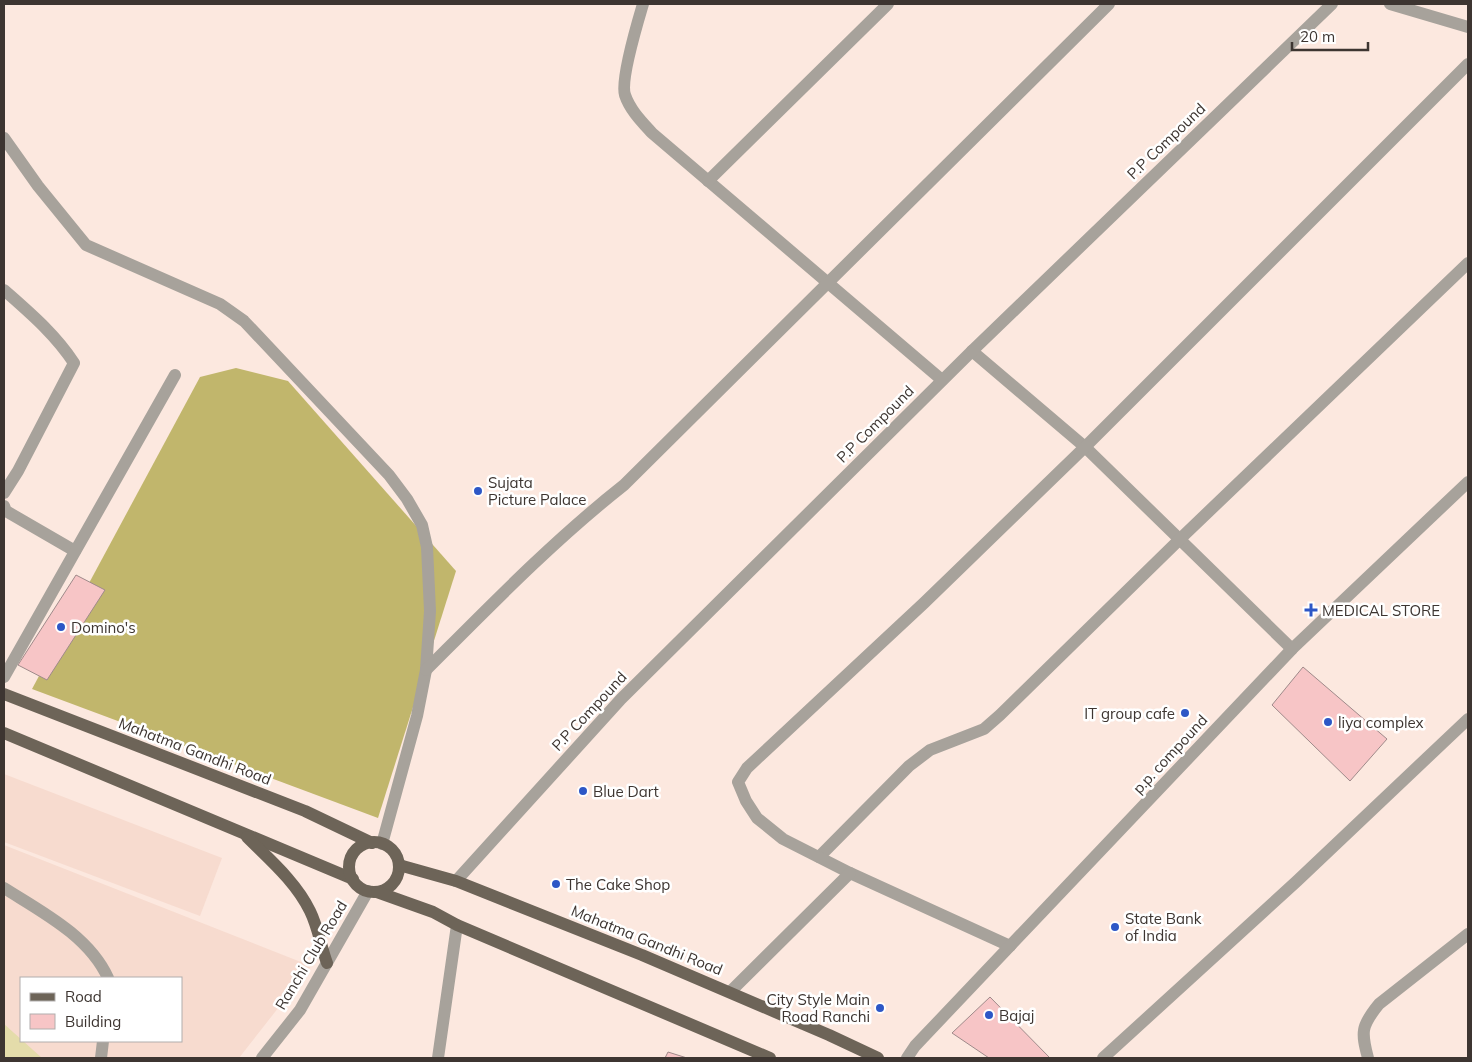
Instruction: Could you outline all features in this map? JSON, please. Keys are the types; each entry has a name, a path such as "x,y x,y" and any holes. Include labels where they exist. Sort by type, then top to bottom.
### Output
{"main road":[{"name":"Mahatma Gandhi Road","path":"4,694 305,811 377,843"},
{"path":"4,733 353,879"},
{"path":"242,832 294,885 304,900 311,914 327,964"},
{"path":"372,892 387,889 399,874 397,856 390,848 377,843 363,846 355,852 350,861 353,879 359,887 372,892 433,912 457,925 770,1058"},
{"name":"Mahatma Gandhi Road","path":"399,865 456,881 534,911 730,992 878,1058"}],"street":[{"path":"643,4 626,73 624,94 635,114 652,133 942,380"},
{"path":"708,181 888,4"},
{"path":"426,670 525,571 597,506 624,485 1109,4"},
{"name":"P.P Compound","path":"456,881 621,699 942,380 1332,4"},
{"path":"1390,4 1468,27"},
{"path":"1010,946 850,873 783,839 757,818 746,801 738,782 754,762 924,603 1085,447 1468,64"},
{"path":"4,138 38,186 86,246 220,304 244,321 388,475 407,499 422,525 427,547 430,611 426,670 417,716 377,843"},
{"path":"819,857 909,766 930,750 984,729 1000,716 1180,538 1468,263"},
{"path":"4,290 46,327 63,346 74,363 18,471 4,494"},
{"path":"972,351 1085,447 1292,649"},
{"path":"4,677 175,375"},
{"name":"p.p. compound","path":"907,1058 915,1046 1292,649 1468,482"},
{"path":"4,506 6,511 75,551"},
{"path":"1102,1058 1290,887 1468,719"},
{"path":"730,992 850,873"},
{"path":"4,888 52,918 81,942 101,964 108,977"},
{"name":"Ranchi Club Road","path":"262,1058 300,1010 372,892"},
{"path":"438,1058 457,925"},
{"path":"1368,1058 1363,1038 1367,1019 1379,1004 1468,934"},
{"path":"101,1058 103,1042"}],"shaded area":[{"path":"236,368 288,381 456,571 378,818 32,689 200,377"},
{"path":"4,774 222,858 200,916 4,842"},
{"path":"4,845 311,966 239,1058 4,1058"},
{"path":"4,1024 20,1038 20,1042 24,1042 42,1058 4,1058"}],"building":[{"name":"Domino's","path":"76,575 105,590 47,680 18,665"},
{"name":"liya complex","path":"1303,667 1387,739 1350,781 1272,705"},
{"name":"Bajaj","path":"990,997 1050,1058 989,1058 952,1033"},
{"path":"668,1052 687,1058 665,1058"}],"place":[{"name":"Sujata Picture Palace","path":"478,491"},
{"name":"MEDICAL STORE","path":"1311,610"},
{"name":"Domino's","path":"61,627"},
{"name":"IT group cafe","path":"1185,713"},
{"name":"liya complex","path":"1328,722"},
{"name":"Blue Dart","path":"583,791"},
{"name":"The Cake Shop","path":"556,884"},
{"name":"State Bank of India","path":"1115,927"},
{"name":"City Style Main Road Ranchi","path":"880,1008"},
{"name":"Bajaj","path":"989,1015"}]}
